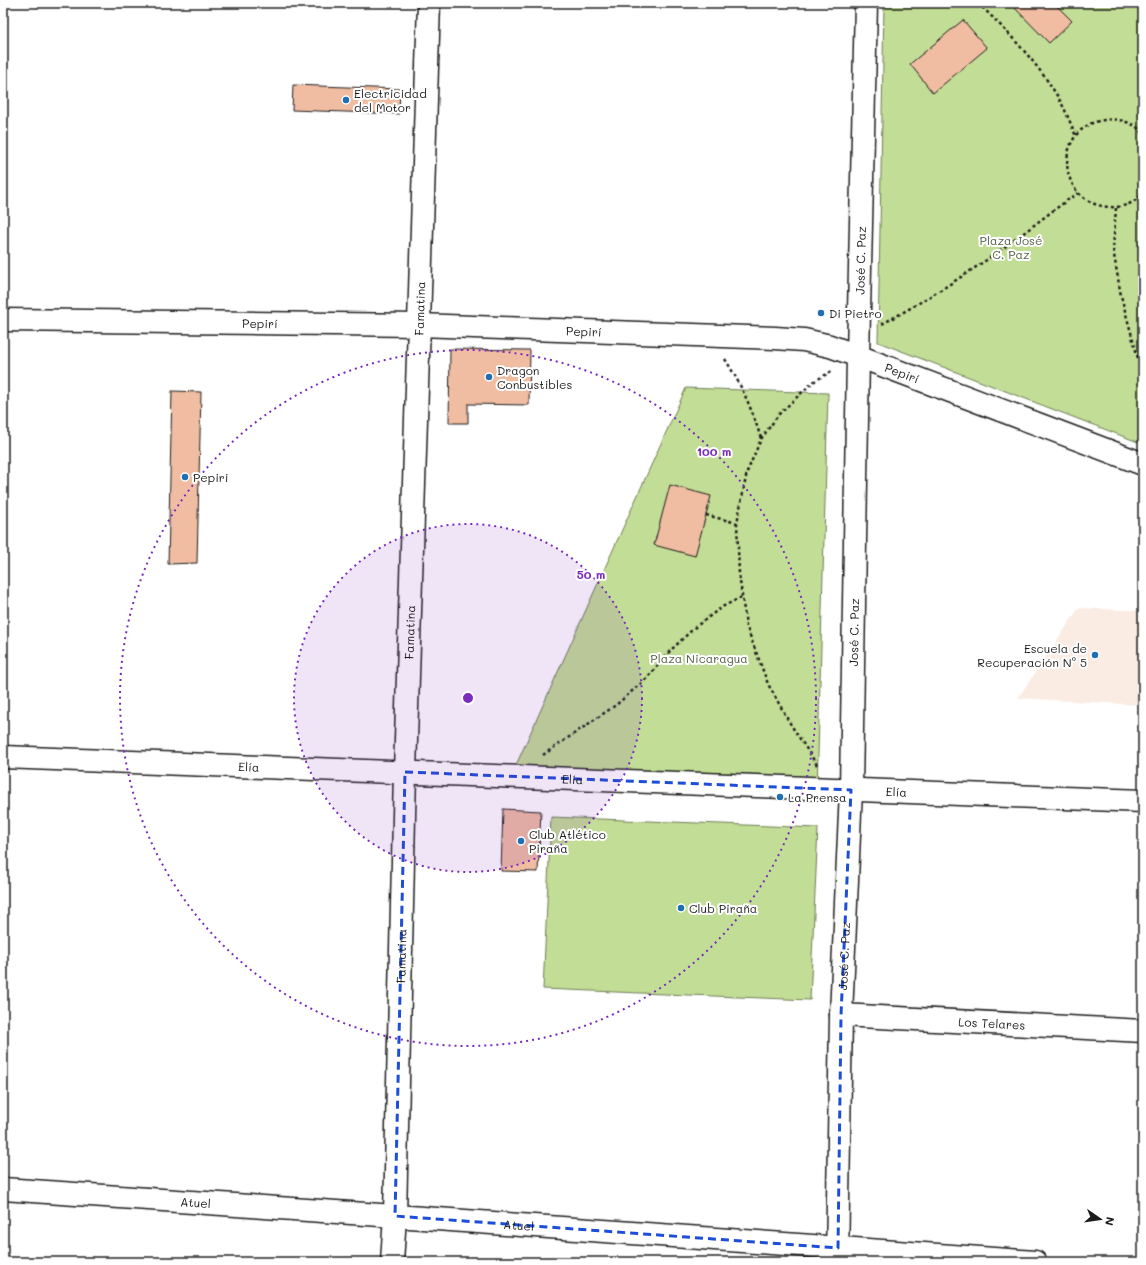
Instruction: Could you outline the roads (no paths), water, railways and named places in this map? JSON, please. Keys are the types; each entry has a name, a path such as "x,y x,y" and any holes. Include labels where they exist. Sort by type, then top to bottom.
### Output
{"street":[{"name":"Famatina","path":"392,1262 395,1216 405,772 429,3"},
{"name":"José C. Paz","path":"838,1255 842,789 858,346 866,3"},
{"name":"Pepirí","path":"3,320 419,325 775,338 804,340 830,346 858,346 1143,464"},
{"name":"Elía","path":"3,757 1143,801"},
{"name":"Los Telares","path":"841,1015 1143,1031"},
{"name":"Atuel","path":"3,1190 395,1216 838,1255 1035,1262"}],"place":[{"name":"Electricidad del Motor","path":"346,100"},
{"name":"Di Pietro","path":"821,313"},
{"name":"Dragon Conbustibles","path":"489,377"},
{"name":"Pepiri","path":"185,477"},
{"name":"Escuela de Recuperación N° 5","path":"1095,655"},
{"name":"La Prensa","path":"780,797"},
{"name":"Club Atlético Piraña","path":"521,841"},
{"name":"Club Piraña","path":"681,908"}],"park label":[{"name":"Plaza José C. Paz","path":"1011,247"},
{"name":"Plaza Nicaragua","path":"699,658"}]}
